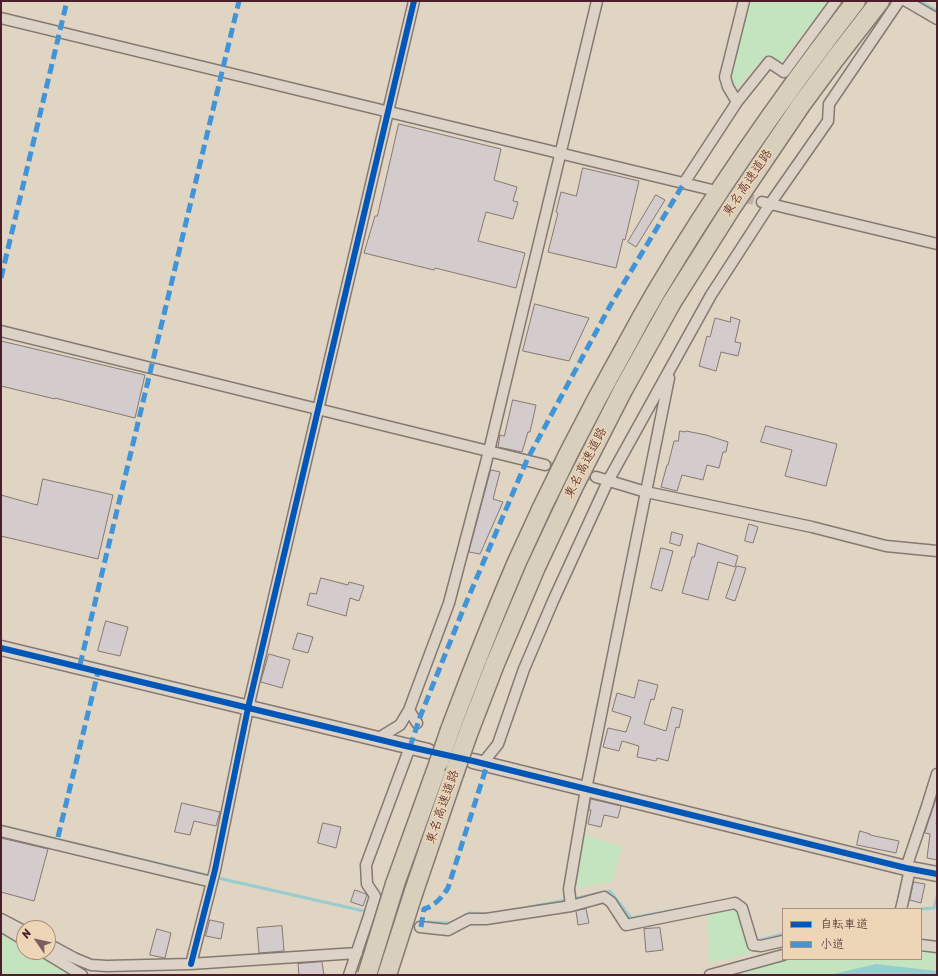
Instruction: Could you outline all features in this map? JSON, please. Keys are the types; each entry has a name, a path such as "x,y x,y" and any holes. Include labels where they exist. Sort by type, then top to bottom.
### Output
{"highway":[{"name":"東名高速道路","path":"367,975 433,757 450,730 478,656 518,561 557,478 605,382 655,293 715,197 786,94 856,1"},
{"name":"東名高速道路","path":"387,975 468,734 495,664 536,567 574,486 623,390 672,302 732,207 801,105 880,1"}],"street":[{"path":"191,964 212,882 248,708 317,409 414,1"},
{"path":"377,739 400,725 409,710 449,603 489,451 596,1"},
{"path":"737,102 728,87 725,77 744,1"},
{"path":"684,183 737,102 769,62 784,72 836,1"},
{"path":"478,763 498,744 524,669 553,601 608,481 711,295 766,203 828,121 829,104 899,1"},
{"path":"906,1 937,19"},
{"path":"1,18 712,190"},
{"path":"766,203 937,244"},
{"path":"1,331 545,465"},
{"path":"571,906 569,889 586,790 671,368"},
{"path":"596,477 646,492 812,527 886,546 937,551"},
{"path":"1,648 410,747 433,757"},
{"path":"409,710 417,724"},
{"path":"349,975 372,916 375,896 367,884 366,865 410,747"},
{"path":"478,763 908,869 937,874"},
{"path":"900,908 903,901 908,869 937,774"},
{"path":"1,831 212,882"},
{"path":"420,927 448,930 469,919 486,919 571,906 604,897 611,902 626,925 735,903 742,908 753,945 761,946 782,941"},
{"path":"1,919 16,927"},
{"path":"1,926 16,935"},
{"path":"922,945 937,947"},
{"path":"56,948 91,965 107,966 191,964 357,953"},
{"path":"710,975 782,955"},
{"path":"56,959 82,975"}],"green space":[{"path":"749,1 828,1 781,63 766,55 736,89 732,79"},
{"path":"584,834 622,847 612,882 577,888"},
{"path":"734,909 739,914 752,953 710,963 707,914"},
{"path":"1,931 16,939 16,960 56,960 84,975 1,975"},
{"path":"922,946 937,948 937,975 710,975 782,959 922,960"}],"water":[{"path":"876,964 937,971 937,975 829,975"}],"building":[{"path":"399,124 501,149 494,180 517,187 513,201 518,202 513,219 486,212 478,241 525,253 516,288 435,268 434,270 364,253 375,216 377,216"},
{"path":"583,168 639,181 625,240 623,239 616,268 548,252 558,213 556,212 561,192 576,196"},
{"path":"656,195 665,200 636,247 628,242"},
{"path":"535,304 589,318 569,361 523,351"},
{"path":"731,317 740,320 735,342 741,343 738,356 721,352 716,371 699,366 707,336 710,337 715,318 730,322"},
{"path":"1,341 145,375 135,418 1,386"},
{"path":"513,400 536,405 530,432 528,432 522,452 498,447 500,435 504,436"},
{"path":"766,426 837,444 826,486 785,476 792,450 761,442"},
{"path":"680,431 706,435 728,442 726,452 723,452 719,468 707,465 703,480 682,475 677,491 661,487 674,441 678,441"},
{"path":"491,470 500,472 493,499 503,502 480,554 469,552"},
{"path":"43,479 113,495 98,559 1,536 1,495 37,505"},
{"path":"749,524 758,527 753,543 745,541"},
{"path":"672,532 683,535 680,546 670,543"},
{"path":"698,543 738,556 735,567 718,562 708,600 682,593 692,557 694,557"},
{"path":"661,548 673,551 662,591 651,588"},
{"path":"737,566 746,568 735,601 726,598"},
{"path":"321,578 348,585 349,582 364,586 359,601 350,598 346,616 307,605 310,593 316,594"},
{"path":"106,621 128,627 120,656 98,651"},
{"path":"298,633 313,637 308,653 293,649"},
{"path":"269,654 290,660 282,688 261,682"},
{"path":"639,680 658,685 654,700 651,699 644,724 666,731 672,707 683,710 679,728 676,727 668,761 657,758 656,761 637,757 639,746 622,741 619,751 603,747 608,728 626,732 631,717 612,711 617,693 634,698"},
{"path":"937,796 937,860 927,858 930,834 925,833"},
{"path":"591,799 621,806 618,818 604,815 601,827 588,824 591,810 589,810"},
{"path":"182,803 220,812 216,826 194,821 190,835 175,832"},
{"path":"323,823 341,827 336,848 318,843"},
{"path":"860,831 870,835 899,841 896,853 857,845"},
{"path":"1,838 48,849 34,901 1,892"},
{"path":"914,882 925,884 921,903 910,900"},
{"path":"355,890 367,895 363,906 351,902"},
{"path":"586,909 589,923 578,925 576,911"},
{"path":"210,920 224,923 221,939 206,936"},
{"path":"282,926 284,951 259,953 257,928"},
{"path":"660,928 663,950 646,952 644,929"},
{"path":"157,929 171,933 165,958 150,955"},
{"path":"322,962 324,975 299,975 298,964"}],"waterway":[{"path":"920,1 937,11"},
{"path":"1,826 206,875"},
{"path":"218,878 364,911"},
{"path":"577,898 610,891 631,918 696,906"},
{"path":"922,909 934,908 937,897"},
{"path":"524,908 566,900"},
{"path":"464,916 470,913 487,914"},
{"path":"428,922 450,923 457,920"},
{"path":"757,941 782,934"}],"tunnel":[{"path":"715,190 762,202"},
{"path":"545,465 596,477"},
{"path":"374,917 420,927"}],"marked path":[{"path":"1,278 67,1"},
{"path":"80,665 239,1"},
{"path":"410,747 420,717 463,610 527,460 610,306 684,183"},
{"path":"58,837 98,672"},
{"path":"421,927 424,909 428,908 441,898 448,888 487,765"}],"cycle path":[{"path":"191,964 215,870 248,708 414,1"},
{"path":"1,648 473,761 906,868 937,874"}]}
